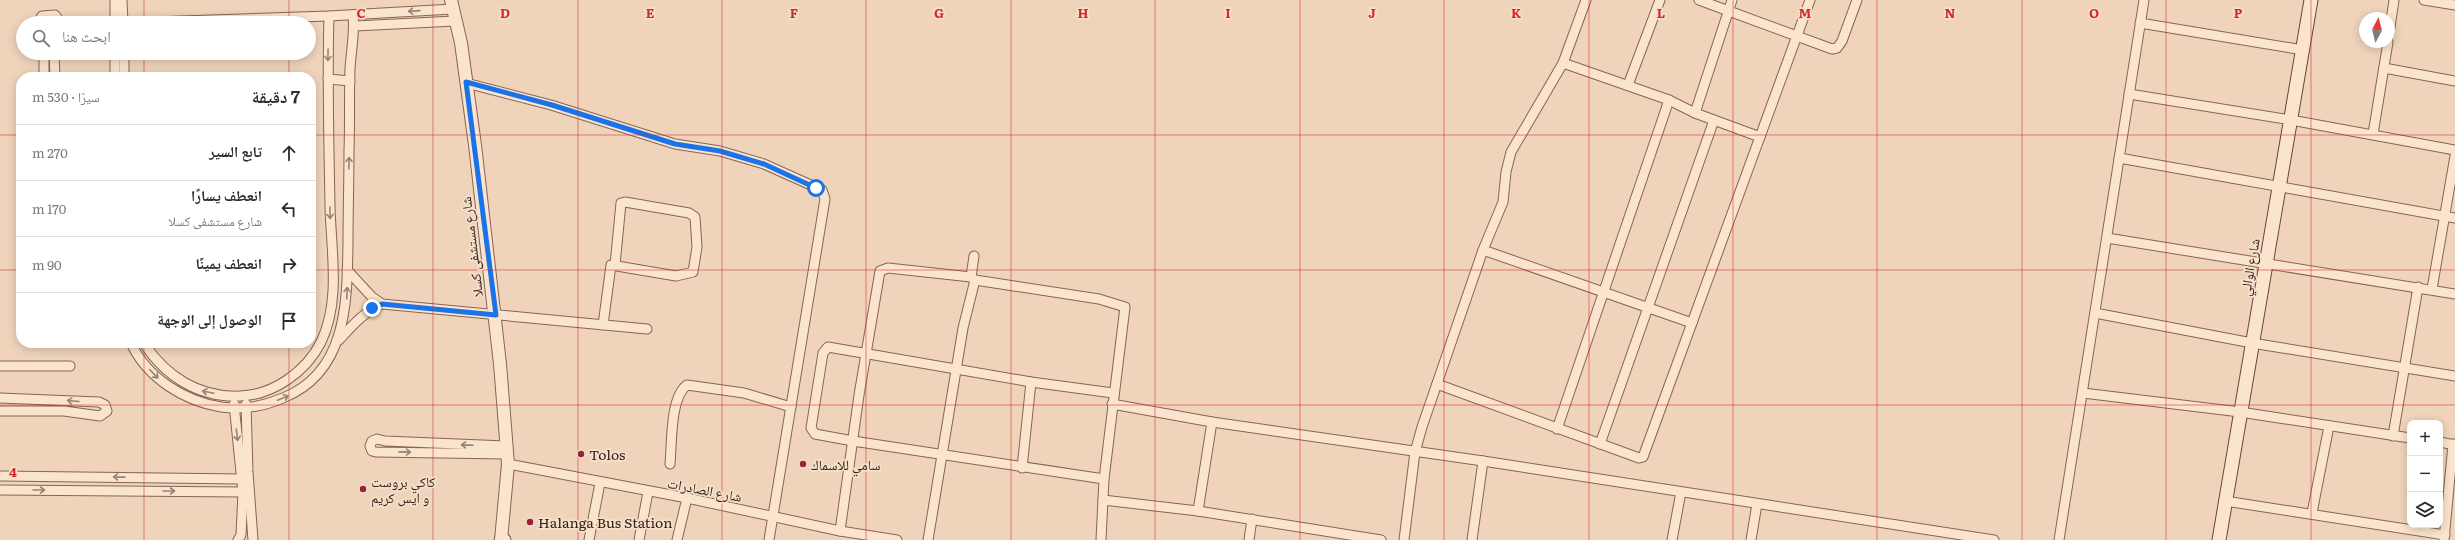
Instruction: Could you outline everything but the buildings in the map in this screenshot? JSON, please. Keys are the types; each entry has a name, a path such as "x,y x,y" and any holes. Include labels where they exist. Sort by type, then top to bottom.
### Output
{"main road":[{"name":"شارع الوالي","path":"2219,540 2311,0"}],"street":[{"path":"115,0 115,16"},
{"path":"122,0 122,16"},
{"path":"1404,540 1415,452 1484,250 1503,202 1506,172 1511,152 1563,63 1586,0"},
{"path":"1628,85 1660,0"},
{"path":"1699,0 1832,49 1837,48 1842,41 1857,0"},
{"path":"1695,113 1732,0"},
{"path":"1437,384 1557,429 1643,457 1810,0"},
{"path":"2060,540 2144,0"},
{"path":"2392,12 2394,0"},
{"path":"2424,0 2455,5"},
{"path":"316,16 354,15 452,4"},
{"name":"شارع مستشفى كسلا","path":"452,4 466,82 496,315 507,455 502,540"},
{"path":"42,16 50,14 56,16"},
{"path":"135,348 154,375 175,392 194,400 234,409 267,405 291,395 311,381 327,362 337,343 344,315 348,270 350,81 355,26 354,15"},
{"path":"149,348 180,382 201,390 234,397 246,396 284,383 303,367 321,341 331,305 333,270 328,79 329,16"},
{"path":"355,26 455,21"},
{"path":"2140,23 2303,50"},
{"path":"2373,134 2387,48"},
{"path":"44,60 44,72"},
{"path":"54,60 55,72"},
{"path":"115,60 116,72"},
{"path":"124,60 124,72"},
{"path":"1563,63 1669,100 1695,113 1760,137"},
{"path":"2384,68 2455,81"},
{"path":"328,79 350,81"},
{"path":"466,82 552,105 675,144 720,151 756,162 822,190 825,199 769,540"},
{"path":"2129,94 2373,134 2455,150"},
{"path":"1557,429 1605,292 1669,100"},
{"path":"1600,444 1714,120"},
{"path":"2432,289 2455,156"},
{"path":"2119,158 2279,188 2455,218"},
{"path":"625,202 689,213 695,217 697,247 693,272 676,276 611,265 616,265 621,203 625,202"},
{"path":"2107,238 2432,289 2455,294"},
{"path":"1484,250 1692,323"},
{"path":"928,540 944,456 963,328 973,279 974,256"},
{"path":"603,325 611,265"},
{"path":"840,531 865,354 880,272 888,268 973,279 1099,299 1125,307 1113,393 1104,479 1101,540"},
{"path":"348,270 372,297 382,304"},
{"path":"2393,436 2418,287"},
{"path":"337,343 357,321 372,308 382,304 647,329"},
{"path":"2095,313 2252,343 2455,376"},
{"path":"1104,479 1022,468 853,441 815,434 811,428 824,350 828,347 1031,382 1113,393"},
{"path":"0,366 70,366"},
{"path":"1022,468 1031,382"},
{"path":"670,464 676,407 680,390 687,385 744,393 791,407"},
{"path":"2083,393 2240,412 2407,438"},
{"path":"246,396 248,472 253,540"},
{"path":"234,397 243,492 241,536 238,540"},
{"path":"0,398 99,402 105,405 107,411 100,416 90,413 0,411"},
{"path":"35,399 35,411"},
{"path":"1112,404 1212,422 1994,540"},
{"path":"1198,510 1212,422"},
{"path":"2312,513 2329,426"},
{"path":"377,439 385,442 507,455 376,452 372,451 370,446 372,441 377,439"},
{"path":"2225,501 2312,513 2444,537 2454,444 2443,442"},
{"name":"شارع الصادرات","path":"507,455 600,483 687,498 840,531 897,540"},
{"path":"1472,540 1484,462"},
{"path":"0,476 242,479"},
{"path":"589,540 600,483"},
{"path":"0,490 243,492"},
{"path":"639,540 648,492"},
{"path":"1672,540 1681,492"},
{"path":"677,540 687,498"},
{"path":"1102,500 1198,510 1381,540"},
{"path":"1752,540 1757,504"},
{"path":"1249,540 1252,519"}],"place":[{"name":"Tolos","path":"581,454"},
{"name":"سامي للاسماك","path":"803,464"},
{"name":"كاكي بروست و ايس كريم","path":"363,489"},
{"name":"Halanga Bus Station","path":"530,522"}],"route":[{"path":"372,308 382,304 496,315 466,82 552,105 675,144 720,151 764,164 816,188"}]}
